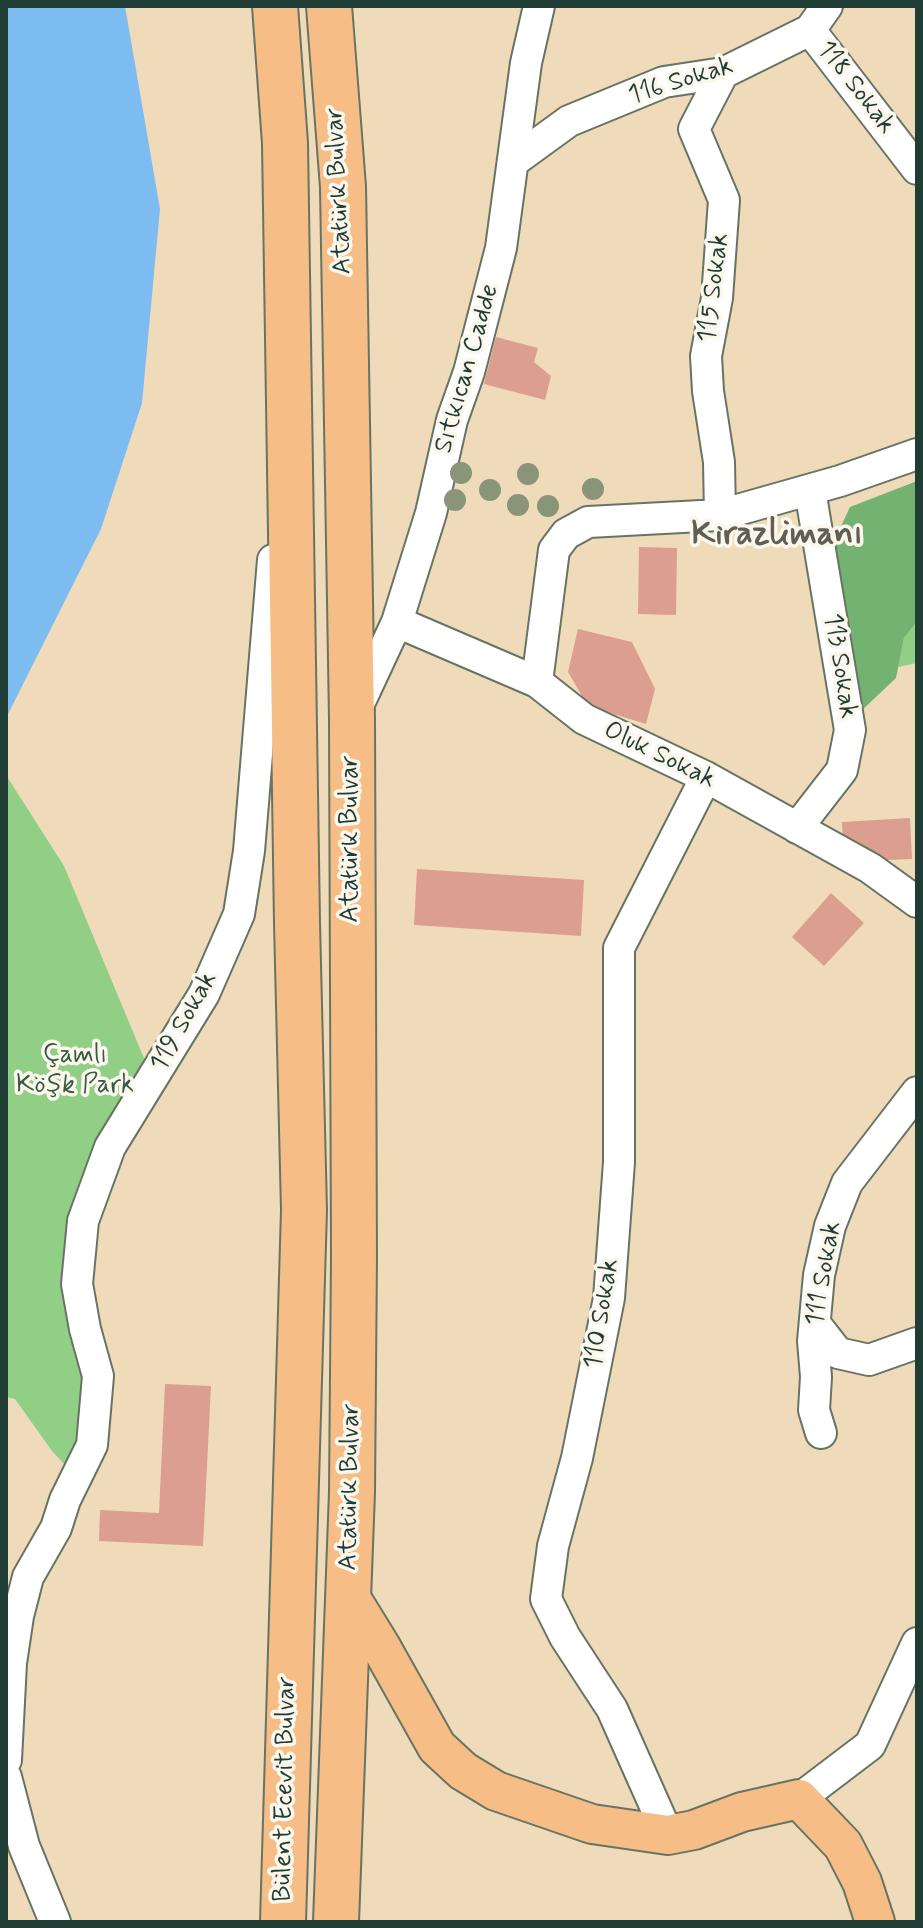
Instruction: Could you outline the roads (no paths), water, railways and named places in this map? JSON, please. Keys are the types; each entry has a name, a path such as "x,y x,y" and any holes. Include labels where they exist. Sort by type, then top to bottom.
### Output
{"highway":[{"name":"Atatürk Bulvar","path":"275,6 285,143 304,1210 290,1656"},
{"name":"Atatürk Bulvar","path":"329,6 343,187 352,719 354,1272 346,1672"},
{"name":"Bülent Ecevit Bulvar","path":"283,1922 290,1656"},
{"name":"Bülent Ecevit Bulvar","path":"336,1922 346,1672"}],"main road":[{"path":"349,1595 437,1747 463,1771 496,1791 592,1824 668,1835 694,1830 742,1812 799,1799 843,1845 862,1882 875,1922"}],"street":[{"name":"Sıtkıcan Cadde","path":"352,719 397,622 431,513 452,420 469,372 501,248 526,63 539,6"},
{"name":"116 Sokak","path":"514,161 569,121 664,82 723,73 819,18"},
{"name":"118 Sokak","path":"819,18 917,169"},
{"name":"115 Sokak","path":"720,515 719,462 706,356 717,298 724,200 694,129 723,73"},
{"path":"537,682 554,550 566,534 588,522 720,515 810,490 917,454"},
{"name":"113 Sokak","path":"797,828 842,770 850,730 810,490"},
{"name":"119 Sokak","path":"6,1760 11,1663 28,1577 56,1528 65,1500 92,1445 98,1376 77,1284 83,1221 110,1147 204,994 239,914 249,851 274,549 290,497"},
{"name":"Oluk Sokak","path":"397,622 537,682 584,719 706,777 870,868 917,902"},
{"name":"110 Sokak","path":"668,1835 612,1709 565,1637 546,1599 553,1546 577,1458 609,1298 619,1162 619,948 706,777"},
{"name":"111 Sokak","path":"821,1433 814,1410 816,1377 813,1341 819,1275 830,1226 847,1183 917,1092"},
{"path":"816,1325 838,1353 869,1360 917,1343"},
{"path":"799,1799 870,1745 917,1643"},
{"path":"6,1777 24,1846 55,1922"}],"water":[{"path":"6,6 125,6 160,209 142,403 101,529 6,718"}],"district":[{"name":"Kirazlimanı","path":"777,536"}],"park label":[{"name":"Çamlı Köşk Park","path":"75,1072"}]}
